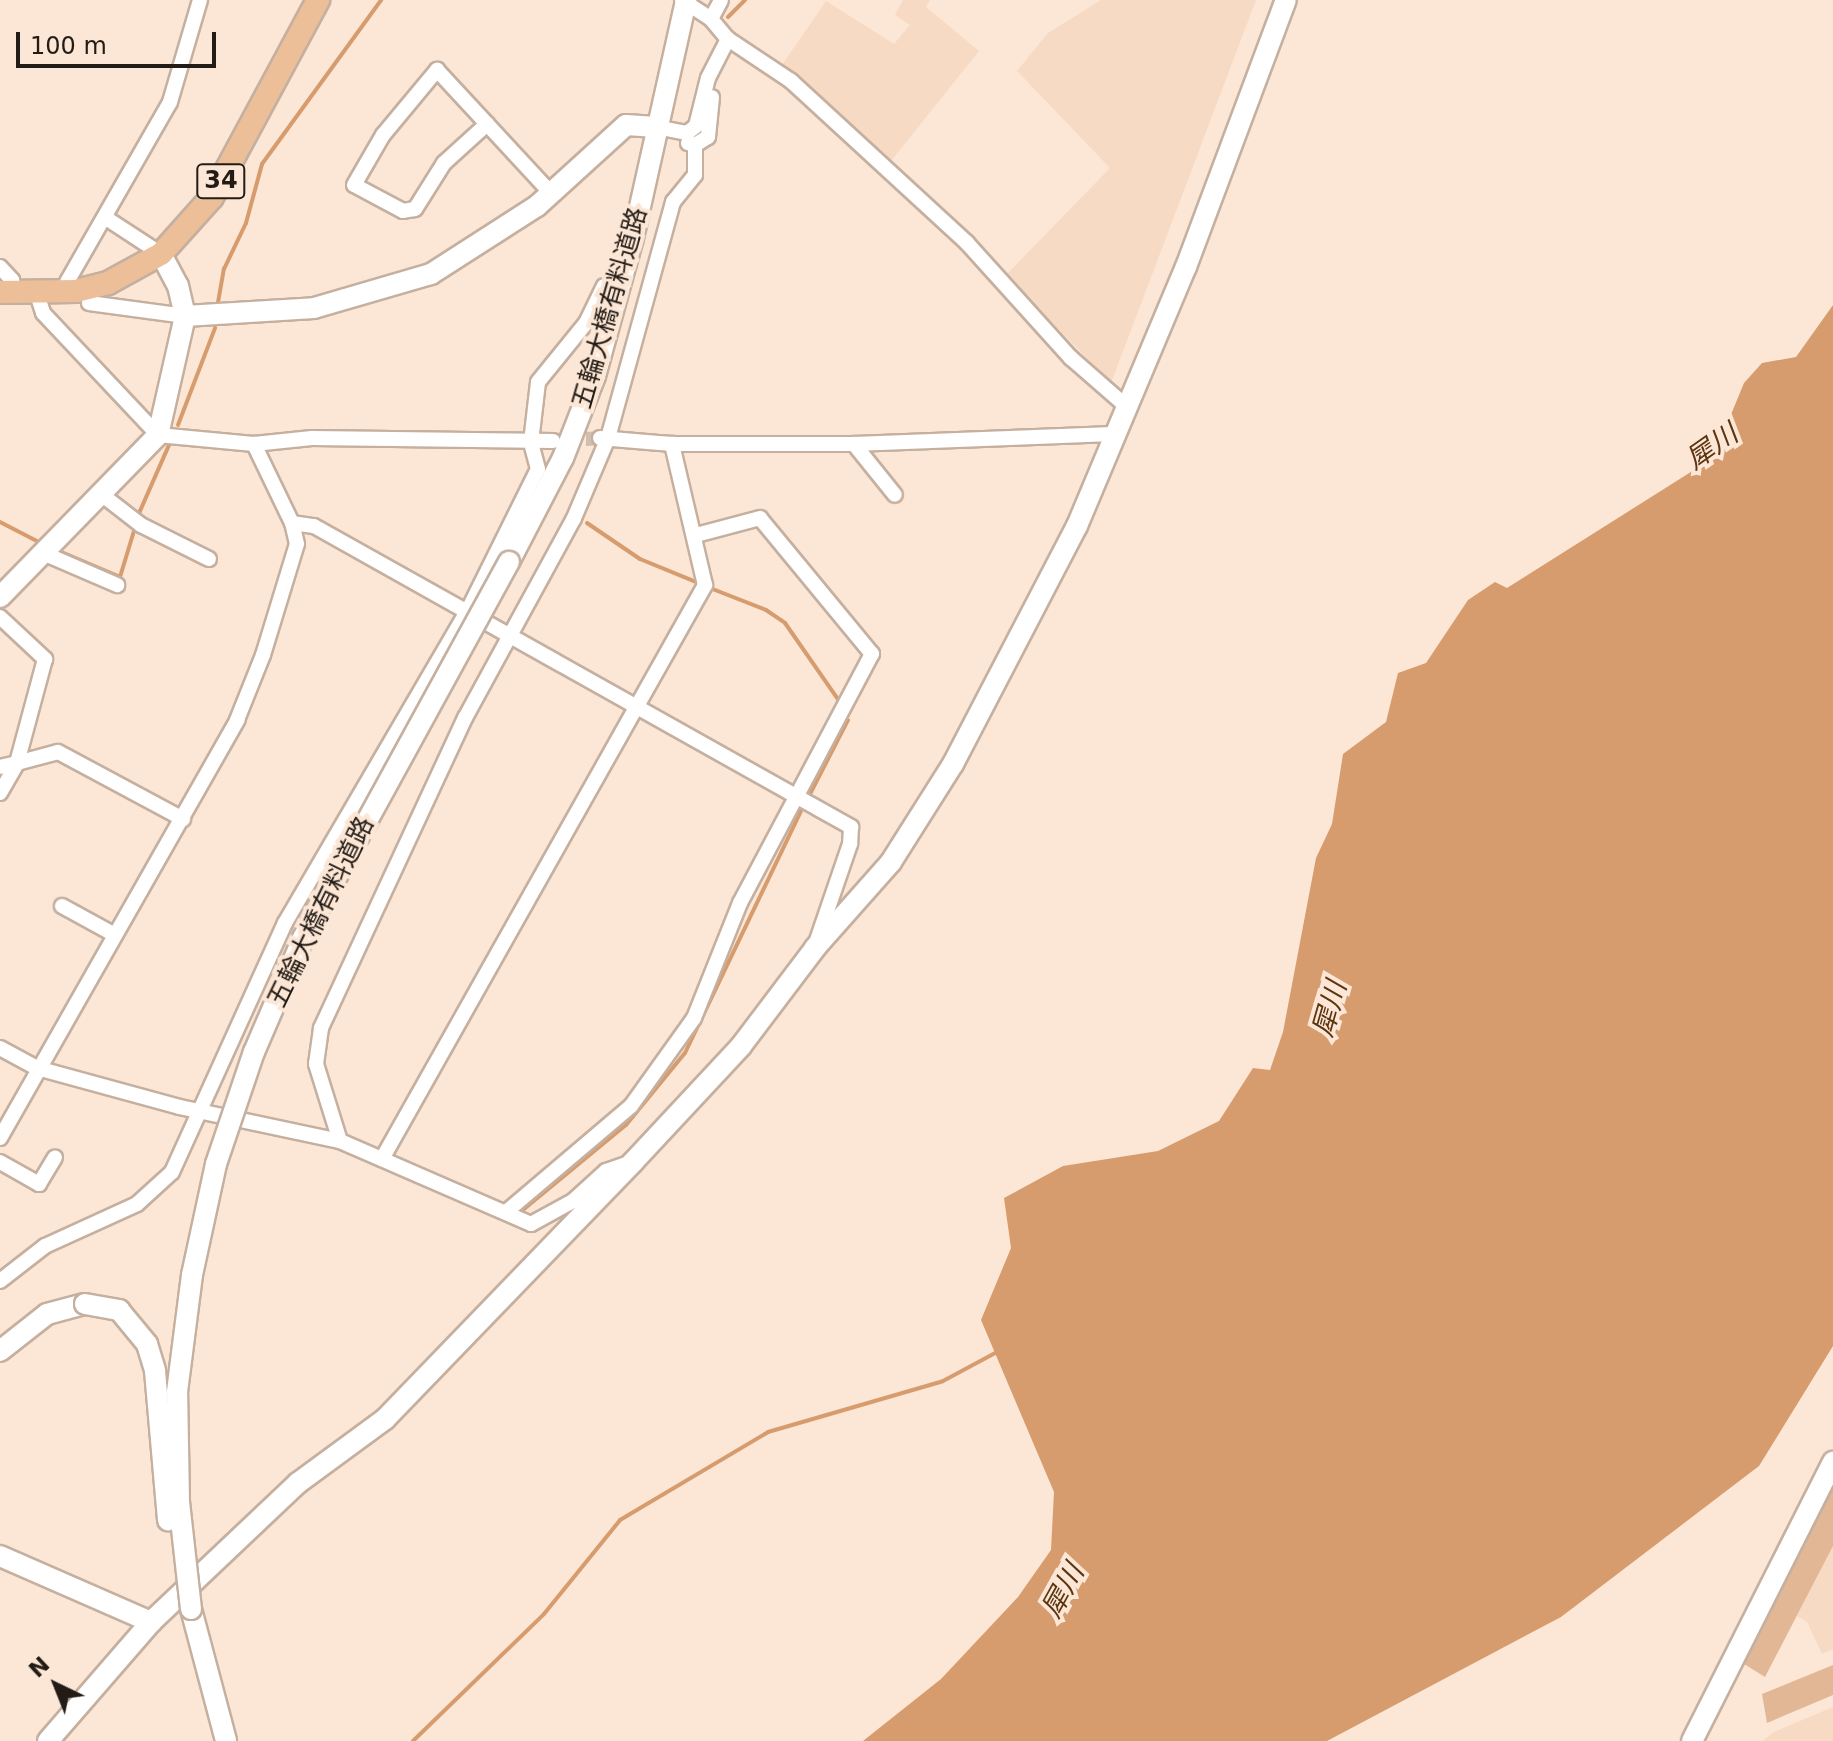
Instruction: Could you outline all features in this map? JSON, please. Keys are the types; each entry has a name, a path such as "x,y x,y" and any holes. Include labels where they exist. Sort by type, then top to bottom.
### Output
{"main road":[{"name":"34","path":"7,292 37,294 108,283 161,254 212,197 318,0"},
{"path":"48,1741 151,1622 298,1483 385,1419 633,1162 741,1046 815,948 891,862 953,764 1077,526 1113,434 1186,267 1286,0"},
{"name":"五輪大橋有料道路","path":"226,1741 191,1609 179,1502 177,1392 192,1275 216,1164 254,1052 303,938 563,458 595,376 633,238 684,1"},
{"path":"185,316 314,308 431,274 493,238 551,193 626,125 656,127"},
{"path":"0,597 158,435 185,316 178,286 161,254"},
{"path":"0,1351 47,1314 85,1304 119,1310 147,1344 155,1371 166,1513 191,1609"},
{"path":"1692,1741 1833,1462"},
{"path":"0,1556 151,1622"}],"street":[{"path":"711,19 721,0"},
{"path":"684,1 711,19 728,39 791,81 967,243 1071,358 1127,407"},
{"path":"67,282 170,102 194,3"},
{"path":"656,127 693,130 712,68 728,39"},
{"path":"340,1141 322,1094 316,1064 321,1028 465,718 574,518 646,316 673,202 695,175 695,145 710,131 712,68"},
{"path":"487,124 444,163 415,209 403,211 354,185 383,135 437,70 551,193"},
{"path":"656,127 695,145"},
{"path":"106,218 161,254"},
{"path":"0,267 12,280 7,292"},
{"path":"0,1281 45,1246 154,1193 186,1148 285,923 468,610 538,469 531,442 538,382 586,323 604,286"},
{"path":"37,294 43,313 158,435 254,444 312,438 553,441"},
{"path":"89,303 185,316"},
{"path":"604,438 672,444 854,444 1113,434"},
{"path":"0,1138 237,720 263,655 297,544 292,523 254,444"},
{"path":"382,1159 705,585 696,535 672,444"},
{"path":"854,444 895,495"},
{"path":"101,494 137,522 209,559"},
{"path":"506,1212 614,1123 654,1076 694,1018 740,903 872,654 760,518 696,535"},
{"path":"292,523 314,526 512,634 851,827 850,844 815,948"},
{"path":"43,553 117,585"},
{"path":"0,617 45,659 17,763 0,793"},
{"path":"0,767 58,752 183,819"},
{"path":"62,906 115,935"},
{"path":"0,1048 37,1068 201,1111 340,1141 531,1224 573,1201 606,1171 633,1162"},
{"path":"0,1162 39,1184 55,1157"}],"shaded area":[{"path":"903,0 930,0 926,7 979,51 887,166 782,65 826,1 894,44 910,25 895,15"},
{"path":"1101,0 1256,0 1111,383 1006,275 1110,168 1017,71 1048,33"},
{"path":"1833,1477 1833,1546 1765,1677 1741,1662"},
{"path":"1833,1546 1833,1649 1822,1654 1807,1622 1797,1616"},
{"path":"1833,1665 1833,1695 1767,1723 1762,1694"},
{"path":"1833,1707 1833,1741 1762,1741 1774,1732"}],"water":[{"name":"犀川","path":"1833,305 1833,1346 1759,1466 1561,1617 1327,1741 863,1741 941,1679 1018,1597 1051,1550 1054,1492 981,1320 1011,1248 1004,1198 1063,1166 1158,1151 1219,1121 1253,1068 1270,1070 1283,1032 1316,858 1332,824 1343,754 1386,722 1398,673 1426,663 1468,600 1495,582 1507,588 1713,458 1744,383 1762,363 1796,357"}],"waterway":[{"path":"217,308 224,269 246,223 262,164 381,0"},
{"path":"728,17 745,0"},
{"path":"178,425 215,328"},
{"path":"59,551 120,577 140,511 169,445"},
{"path":"0,522 37,541"},
{"path":"587,523 640,559 696,582"},
{"path":"710,588 766,610 785,623 840,702"},
{"path":"810,794 848,720"},
{"path":"524,1209 626,1125 685,1053 801,811"},
{"path":"413,1741 544,1614 620,1520 768,1432 943,1381 999,1351"}],"tunnel":[{"path":"565,440 600,438"}]}
